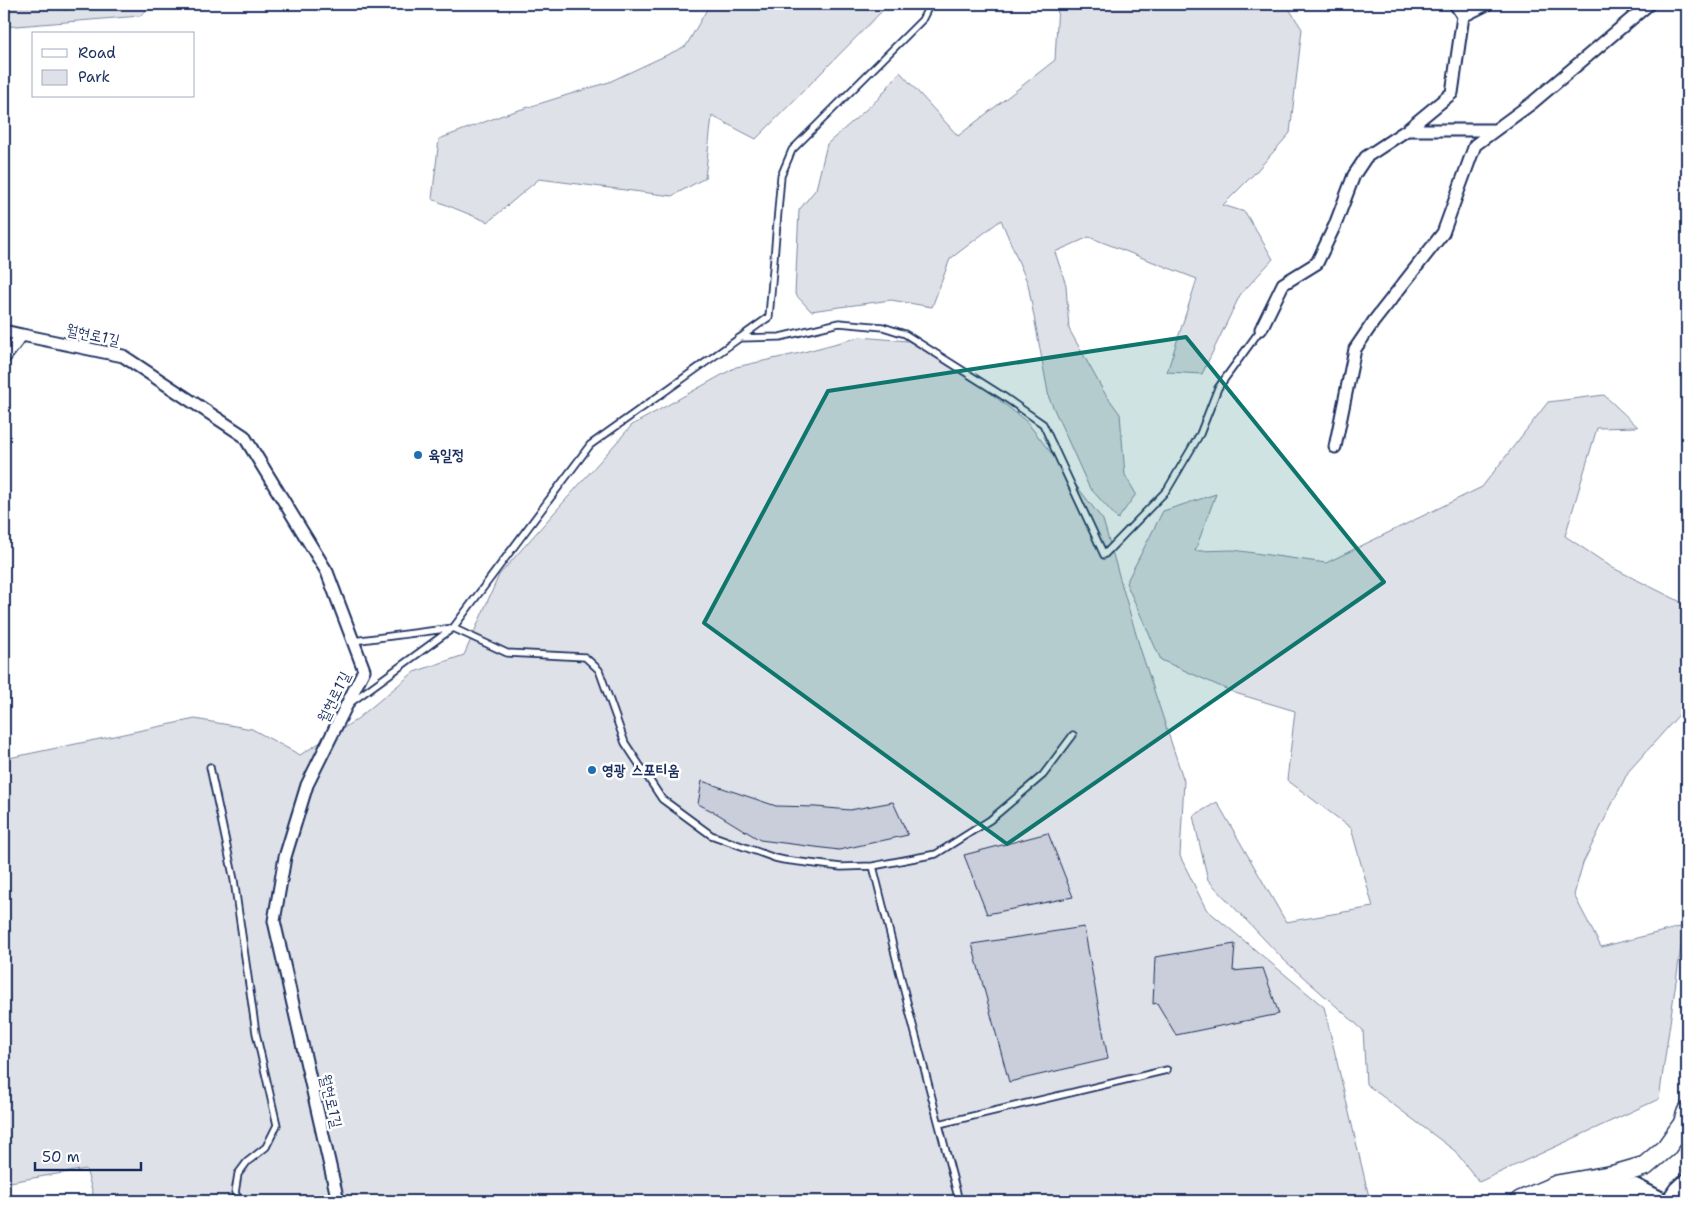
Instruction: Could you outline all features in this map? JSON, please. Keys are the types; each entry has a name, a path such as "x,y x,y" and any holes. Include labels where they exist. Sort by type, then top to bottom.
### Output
{"main road":[{"path":"1519,1201 1557,1185 1614,1175 1645,1166 1666,1148 1684,1124 1687,1112"}],"street":[{"path":"1260,329 1283,284 1318,263 1354,175 1366,157 1407,130 1452,93 1463,16 1455,4"},
{"path":"1463,16 1488,4"},
{"path":"1335,447 1355,349 1374,321 1443,233 1475,145 1532,104 1649,4"},
{"path":"1407,130 1495,130"},
{"name":"월현로1길","path":"4,331 123,356 244,436 327,572 354,641 364,670 308,786 285,857 274,921 338,1199"},
{"path":"4,358 22,335"},
{"path":"1671,1201 1673,1196 1687,1182"},
{"path":"1519,1201 1562,1198 1636,1187 1662,1201"}],"lane":[{"path":"347,706 453,628 590,445 768,318 781,176 792,150 922,20 930,4"},
{"path":"739,338 780,337 839,323 883,327 906,334 1043,424 1104,555 1167,490 1200,434 1218,388 1260,329"},
{"path":"354,641 453,628 507,653 585,658 599,670 625,743 662,799 711,835 775,858 841,867 873,866 936,854 990,820 1043,775 1073,735"},
{"path":"210,767 234,880 256,1033 277,1125 266,1147 247,1162 238,1174 235,1193 240,1201"},
{"path":"873,866 959,1201"},
{"path":"938,1124 1167,1070"},
{"path":"315,1201 338,1199"}],"highlighted area":[{"path":"1186,337 1384,582 1007,844 704,623 828,391"}],"green space":[{"path":"4,4 153,4 140,16 4,27"},
{"path":"710,4 889,4 756,139 712,116 705,178 672,196 539,179 488,222 432,199 439,139 503,115 609,82 686,46"},
{"path":"1058,4 1286,4 1302,29 1290,133 1254,174 1223,205 1245,212 1273,259 1240,295 1202,374 1167,372 1197,279 1089,237 1055,252 1066,285 1069,329 1104,392 1120,414 1125,475 1136,494 1118,519 1089,487 1049,398 1028,284 1001,220 950,259 932,307 891,300 811,311 795,294 799,210 816,189 827,144 878,99 900,72 958,136 1055,60"},
{"name":"영광 스포티움","path":"860,337 908,341 973,379 1027,422 1103,520 1140,648 1184,781 1180,856 1206,909 1324,1007 1370,1201 95,1201 86,1169 4,1183 4,759 195,719 252,729 300,755 356,720 414,672 464,655 499,575 632,425 736,367"},
{"path":"1604,395 1638,427 1597,428 1565,536 1613,568 1679,601 1687,612 1687,704 1628,772 1583,863 1574,895 1601,947 1684,926 1659,1099 1479,1182 1455,1151 1366,1084 1363,1030 1284,960 1208,880 1193,816 1217,802 1286,922 1373,907 1351,828 1287,780 1295,711 1235,693 1161,660 1126,583 1163,511 1216,494 1195,551 1233,550 1326,563 1482,487 1548,402"}],"water":[{"path":"35,4 78,4 66,10"}],"building":[{"path":"702,781 776,806 850,810 893,802 908,835 839,850 760,840 698,804"},
{"path":"1048,833 1073,897 987,914 964,855"},
{"path":"1084,927 1108,1059 1009,1082 972,944"},
{"path":"1235,944 1233,971 1263,968 1279,1014 1176,1035 1157,1003 1153,1004 1155,957"}],"place":[{"name":"육일정","path":"418,455"},
{"name":"영광 스포티움","path":"592,770"}]}
